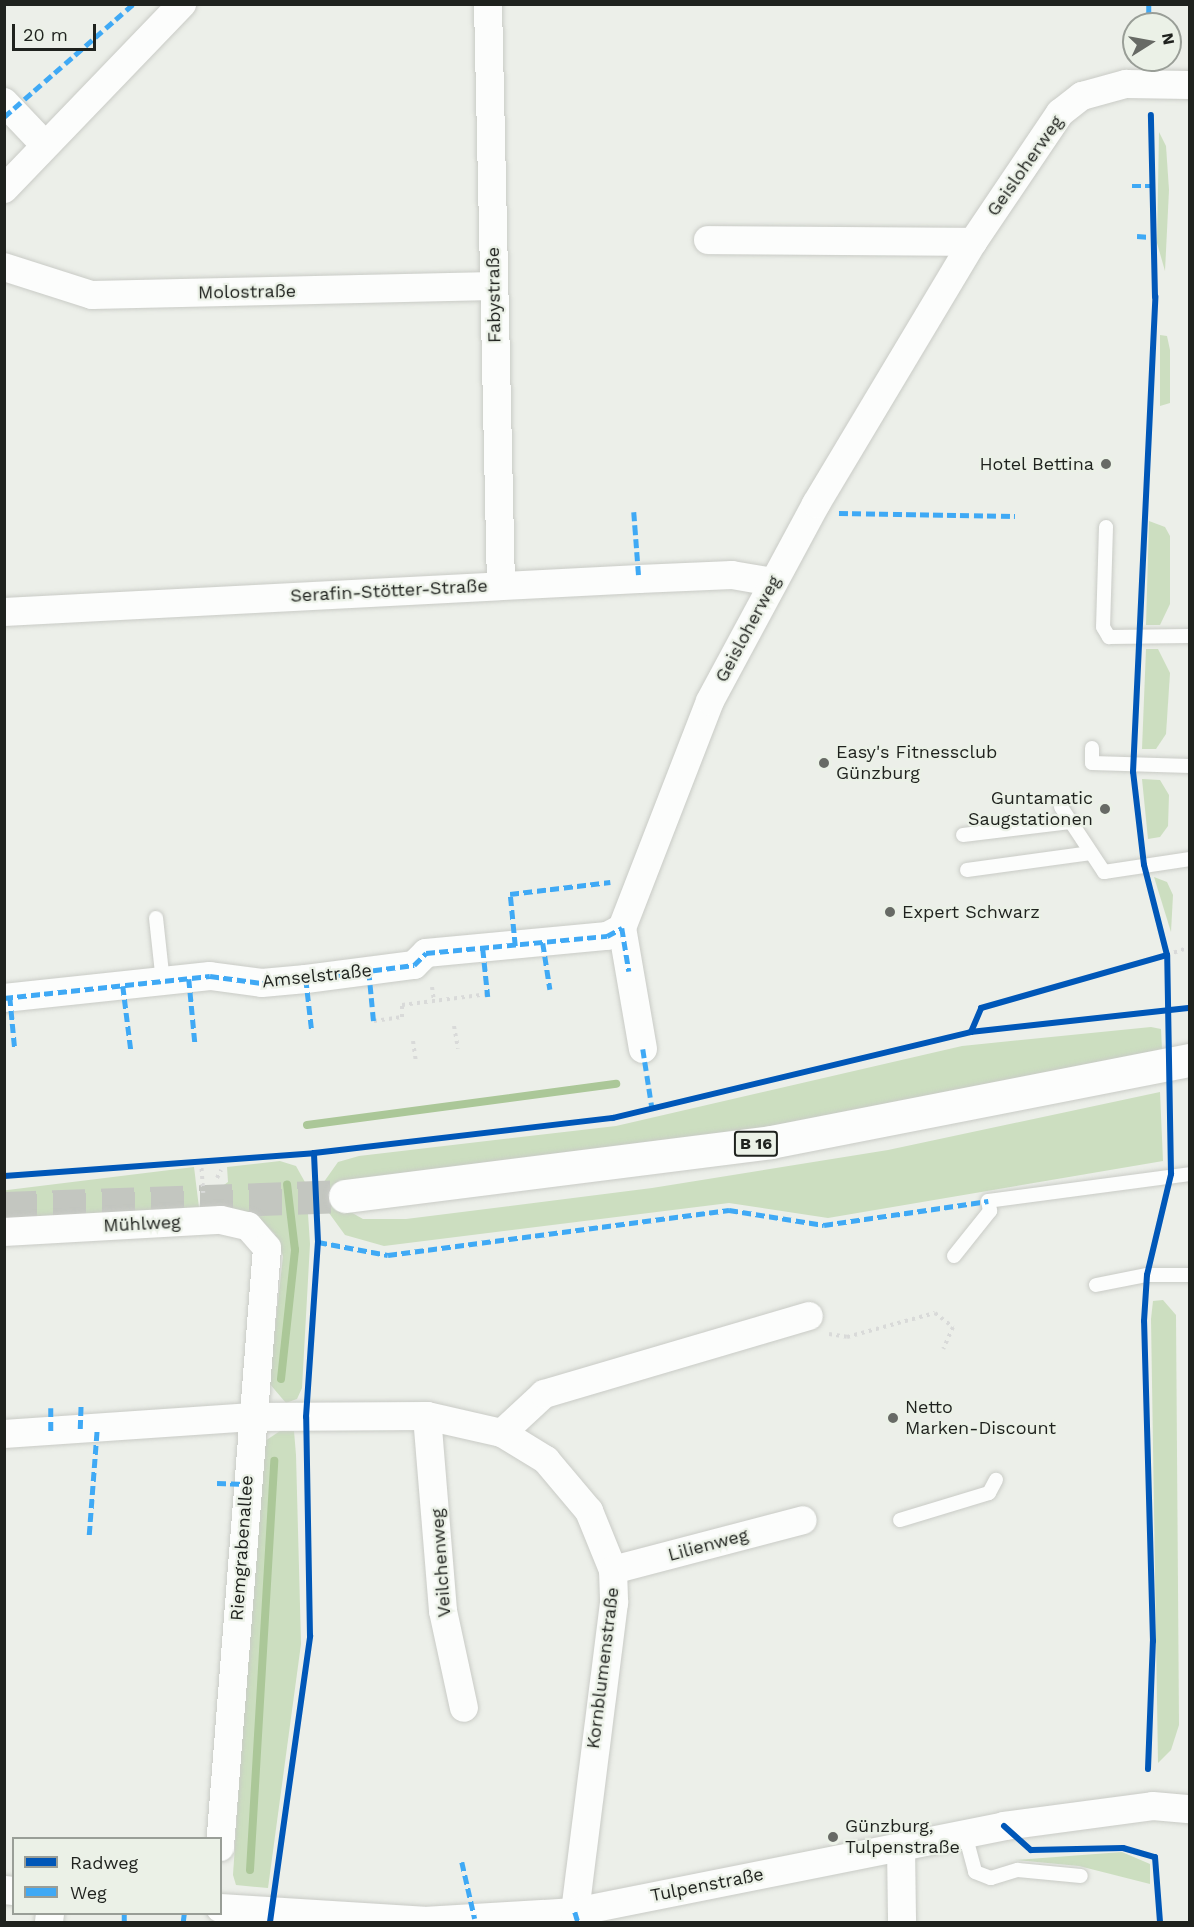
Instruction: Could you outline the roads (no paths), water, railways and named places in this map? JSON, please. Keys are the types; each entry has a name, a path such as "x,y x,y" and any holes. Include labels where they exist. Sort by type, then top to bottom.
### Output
{"main road":[{"name":"B 16","path":"345,1196 771,1142 1190,1060"}],"street":[{"path":"4,189 182,4"},
{"name":"Fabystraße","path":"488,4 501,585"},
{"name":"Geisloherweg","path":"622,928 710,701 773,582 973,242 1060,113 1082,96 1126,84 1190,85"},
{"path":"4,102 45,145"},
{"path":"708,240 973,242"},
{"name":"Molostraße","path":"4,267 92,295 494,286"},
{"name":"Serafin-Stötter-Straße","path":"4,612 732,575 773,582"},
{"path":"622,928 643,1048"},
{"name":"Amselstraße","path":"4,998 210,976 262,983 306,979 414,965 426,953 607,936 622,928"},
{"name":"Mühlweg","path":"4,1232 221,1220 248,1226 267,1248"},
{"name":"Riemgrabenallee","path":"221,1837 267,1248"},
{"path":"502,1433 543,1394 799,1319"},
{"name":"Kornblumenstraße","path":"4,1434 252,1417 427,1416 502,1433 546,1460 568,1482 603,1537 613,1570 614,1603 575,1912"},
{"name":"Veilchenweg","path":"427,1416 442,1611 464,1708"},
{"name":"Lilienweg","path":"613,1570 803,1520"},
{"name":"Tulpenstraße","path":"222,1908 424,1922 575,1912 965,1834 1153,1806 1190,1809"},
{"path":"901,1847 902,1923"}],"lane":[{"path":"1106,527 1103,627 1109,637 1190,636"},
{"path":"1092,748 1092,763 1190,766"},
{"path":"1061,807 1104,872 1190,859"},
{"path":"963,835 1070,822"},
{"path":"967,870 1090,854"},
{"path":"156,918 163,982"},
{"path":"954,1256 990,1211 988,1201 1190,1174"},
{"path":"1096,1285 1147,1275 1190,1275"},
{"path":"900,1520 988,1493 996,1480"},
{"path":"965,1834 975,1872 983,1875 1018,1870 1081,1876"}],"waterway":[{"path":"307,1125 616,1084"},
{"path":"281,1379 295,1250 287,1184"},
{"path":"250,1870 274,1461"}],"tunnel":[{"path":"4,1208 345,1196"}],"place":[{"name":"Hotel Bettina","path":"1106,464"},
{"name":"Easy's Fitnessclub Günzburg","path":"824,763"},
{"name":"Guntamatic Saugstationen","path":"1105,809"},
{"name":"Expert Schwarz","path":"890,912"},
{"name":"Netto Marken-Discount","path":"893,1418"},
{"name":"Günzburg, Tulpenstraße","path":"833,1837"}]}
